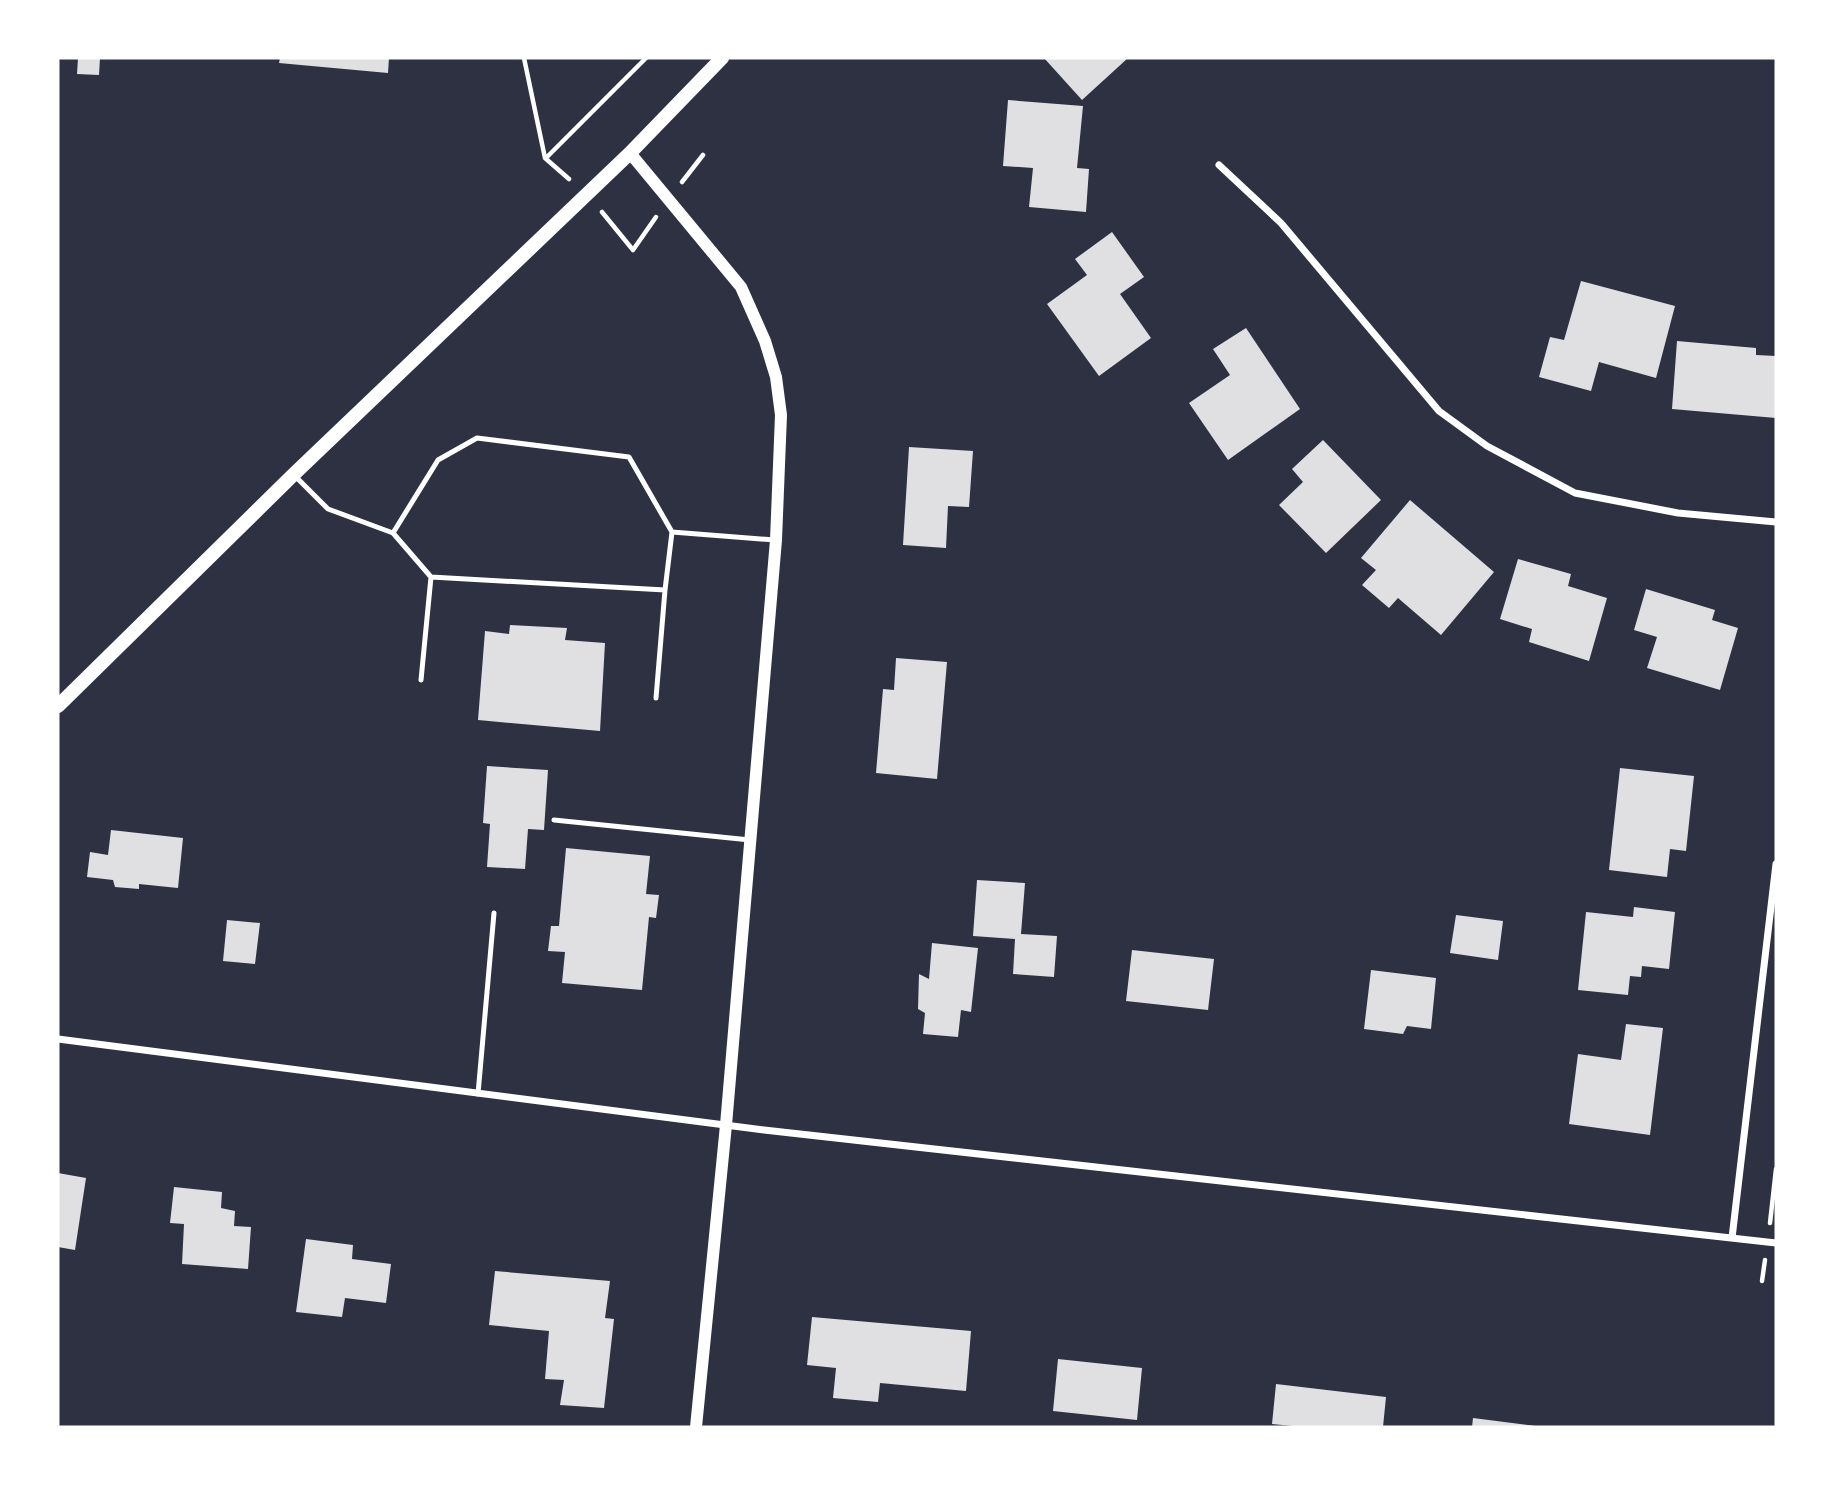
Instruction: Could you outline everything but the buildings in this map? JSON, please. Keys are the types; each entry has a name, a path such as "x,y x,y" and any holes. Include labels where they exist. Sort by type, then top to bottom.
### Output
{"main road":[{"path":"58,706 293,474 587,195 722,58"}],"street":[{"path":"630,153 741,287 765,341 776,377 781,415 776,540 726,1125 696,1427"},
{"path":"1219,165 1281,223 1439,411 1487,446 1575,493 1678,513 1776,523"},
{"path":"1732,1238 1776,864"},
{"path":"58,1039 726,1125 1776,1243"}],"lane":[{"path":"393,533 438,460 477,438 629,457 672,532 656,698"},
{"path":"293,474 328,509 393,533 431,576 665,590"},
{"path":"672,532 776,540"},
{"path":"421,680 431,576"},
{"path":"554,820 750,840"},
{"path":"478,1094 494,913"}],"path":[{"path":"524,58 545,158 587,195 634,250"},
{"path":"545,158 646,58"}]}
